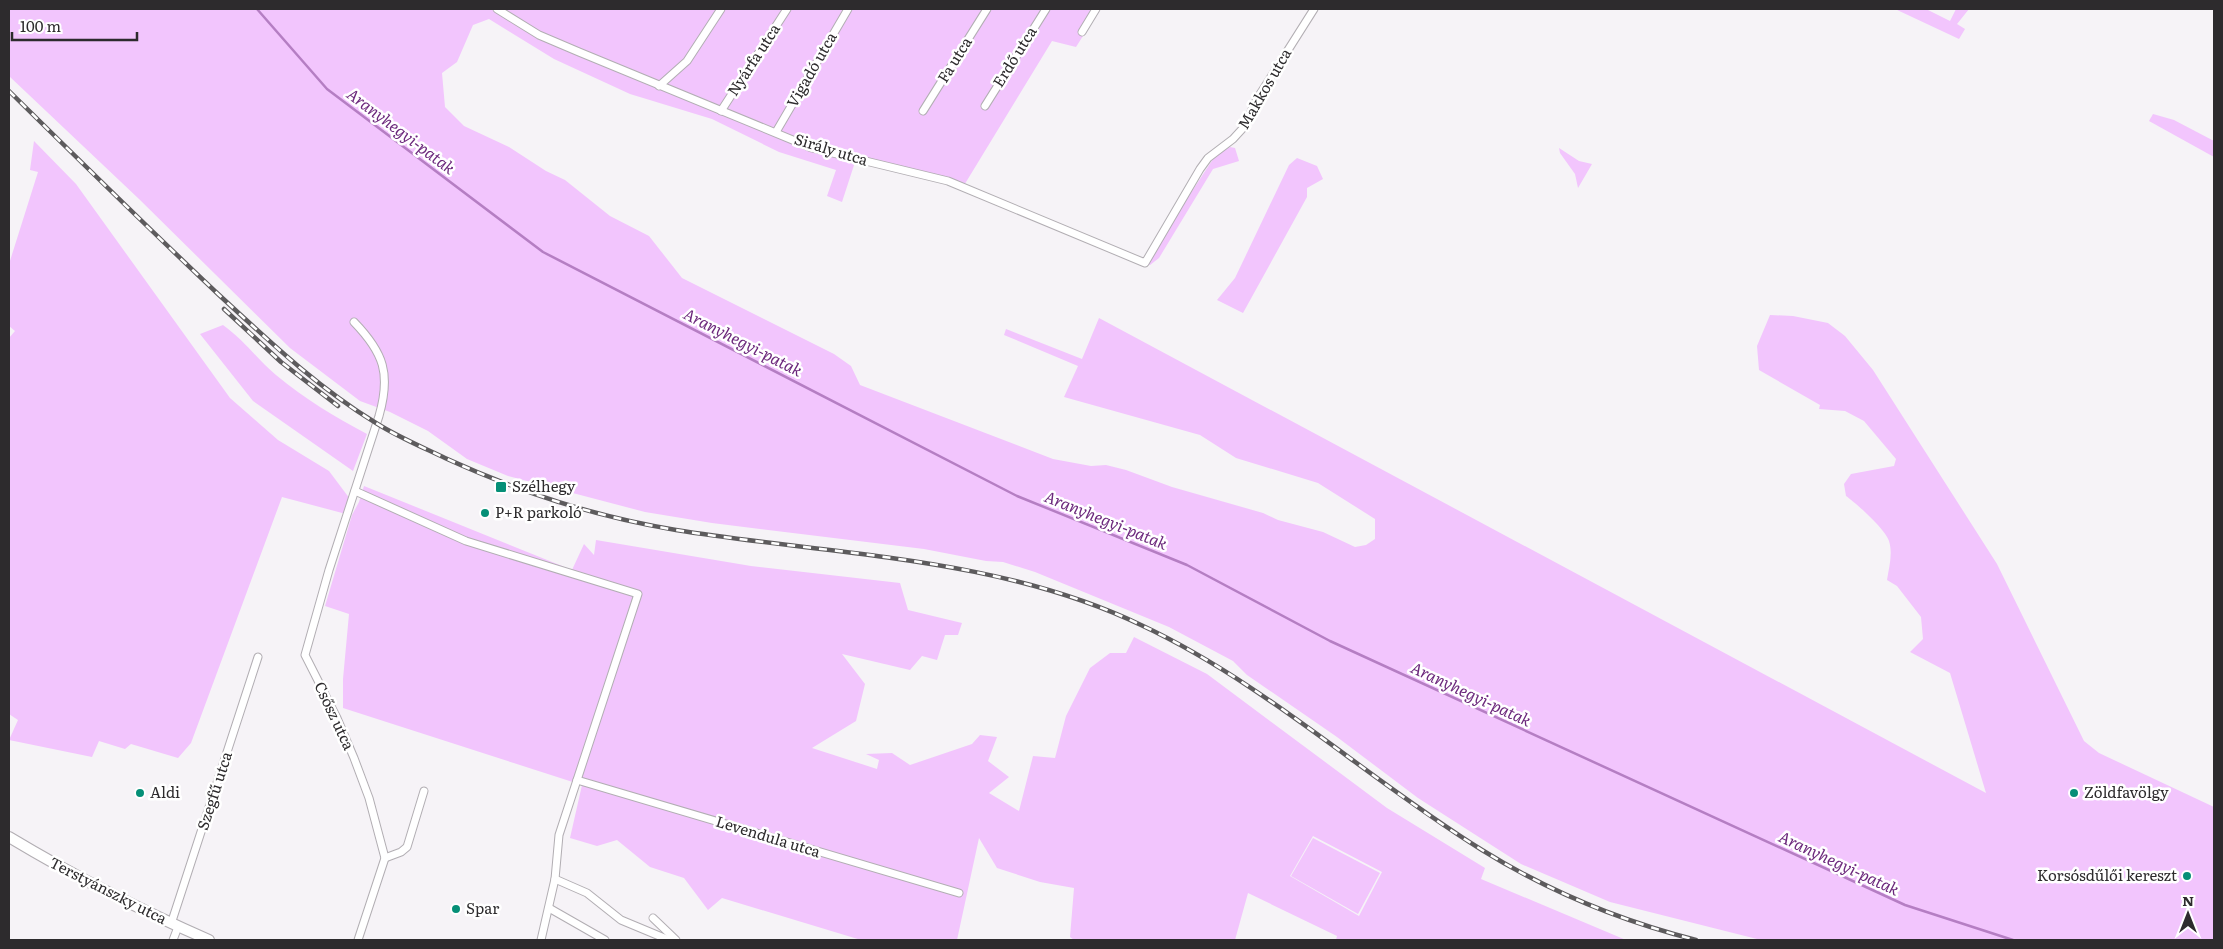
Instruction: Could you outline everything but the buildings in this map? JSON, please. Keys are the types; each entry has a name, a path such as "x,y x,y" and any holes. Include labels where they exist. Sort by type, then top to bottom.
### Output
{"main road":[{"name":"Terstyánszky utca","path":"9,837 92,885 209,940"}],"street":[{"name":"Sirály utca","path":"497,9 539,34 659,86 812,148 948,181 1145,263"},
{"path":"659,86 688,61 721,9"},
{"name":"Nyárfa utca","path":"721,111 787,9"},
{"name":"Vigadó utca","path":"776,132 848,9"},
{"name":"Fa utca","path":"923,111 987,9"},
{"name":"Erdő utca","path":"985,106 1046,9"},
{"path":"1082,32 1096,9"},
{"name":"Makkos utca","path":"1145,263 1208,158 1233,139 1244,127 1257,99 1314,9"},
{"name":"Csősz utca","path":"354,322 369,337 379,354 386,382 379,417 329,570 305,655 337,718 369,798 385,858"},
{"path":"354,491 466,541 638,594 559,836 555,879 540,940"},
{"name":"Szegfű utca","path":"173,940 175,925 258,657"},
{"name":"Levendula utca","path":"577,780 959,893"},
{"path":"358,940 385,858 401,852 407,847 424,791"},
{"path":"555,879 587,893 621,920 669,940"},
{"path":"549,908 605,940"},
{"path":"653,918 676,940"}],"shaded area":[{"path":"9,9 1100,9 1076,47 1052,41 963,187 856,159 842,202 827,196 836,170 779,152 712,119 630,94 554,59 489,19 473,25 457,62 442,73 445,107 464,126 509,147 546,171 565,180 610,216 649,236 682,278 834,354 851,366 860,385 1053,459 1091,466 1106,465 1126,470 1172,487 1323,532 1355,547 1366,545 1375,539 1375,519 1318,483 1236,458 1200,435 1064,397 1078,366 1004,335 1006,329 1082,359 1099,318 1986,793 1950,673 1910,652 1923,639 1921,617 1897,586 1887,580 1891,556 1887,536 1863,510 1846,496 1844,484 1851,474 1894,466 1896,459 1864,421 1845,411 1819,409 1820,405 1759,370 1757,346 1770,315 1793,316 1828,323 1845,336 1873,370 1997,564 2084,741 2099,753 2214,807 2214,940 1761,940 1610,902 1521,864 1418,798 1337,737 1247,675 1233,661 1169,627 1035,572 1003,562 986,561 924,549 712,523 645,512 508,476 467,459 428,431 390,412 360,401 290,348 139,199 9,76"},
{"path":"1895,9 1926,9 1950,21 1956,9 1969,9 1957,24 1965,29 1959,39"},
{"path":"2153,114 2174,120 2214,141 2214,157 2149,121"},
{"path":"34,141 76,184 230,398 278,440 329,471 350,499 346,514 282,497 191,743 178,758 131,744 125,749 99,741 92,757 9,740 18,720 9,714 9,338 15,331 9,326 9,264 38,172 30,170"},
{"path":"1230,147 1235,148 1239,161 1213,169 1159,258 1150,265 1145,263 1215,156"},
{"path":"1559,148 1579,161 1592,164 1578,188 1575,174 1560,153"},
{"path":"1297,158 1317,166 1323,179 1307,188 1307,197 1243,313 1217,300 1235,278 1289,165"},
{"path":"223,325 287,384 320,407 367,434 353,471 253,401 200,334"},
{"path":"364,486 572,570 584,544 594,555 596,540 751,566 900,583 908,610 962,623 958,635 945,635 937,660 922,656 910,670 842,654 865,684 856,721 812,748 877,769 879,760 866,754 892,753 910,765 972,744 980,735 997,737 988,761 1009,777 989,793 1019,811 1033,756 1055,758 1066,716 1090,668 1110,653 1126,653 1134,637 1207,674 1387,808 1485,868 1481,879 1626,940 1336,940 1337,936 1248,893 1235,940 1074,940 1070,937 1074,888 1040,882 997,868 979,838 957,940 861,940 722,898 708,910 684,878 650,867 617,840 597,846 570,838 582,785 343,708 343,679 349,614 325,606 352,515","holes":["1313,836 1382,872 1359,916 1290,876"]},
{"path":"1313,838 1380,873 1358,914 1291,876"}],"waterway":[{"name":"Aranyhegyi-patak","path":"257,9 327,89 543,252 1017,496 1187,565 1330,641 1905,905 2013,940"}],"railway":[{"path":"9,91 165,244 274,346 333,394 376,423 401,437 502,482 558,502 616,518 676,530 913,561 971,571 1029,585 1086,602 1141,625 1186,648 1230,674 1439,822 1507,865 1533,879 1613,914 1696,940"},
{"path":"224,309 281,362 338,406"}],"place":[{"name":"Szélhegy","path":"501,487"},
{"name":"P+R parkoló","path":"485,513"},
{"name":"Aldi","path":"140,793"},
{"name":"Zöldfavölgy","path":"2074,793"},
{"name":"Korsósdűlői kereszt","path":"2187,876"},
{"name":"Spar","path":"456,909"}]}
